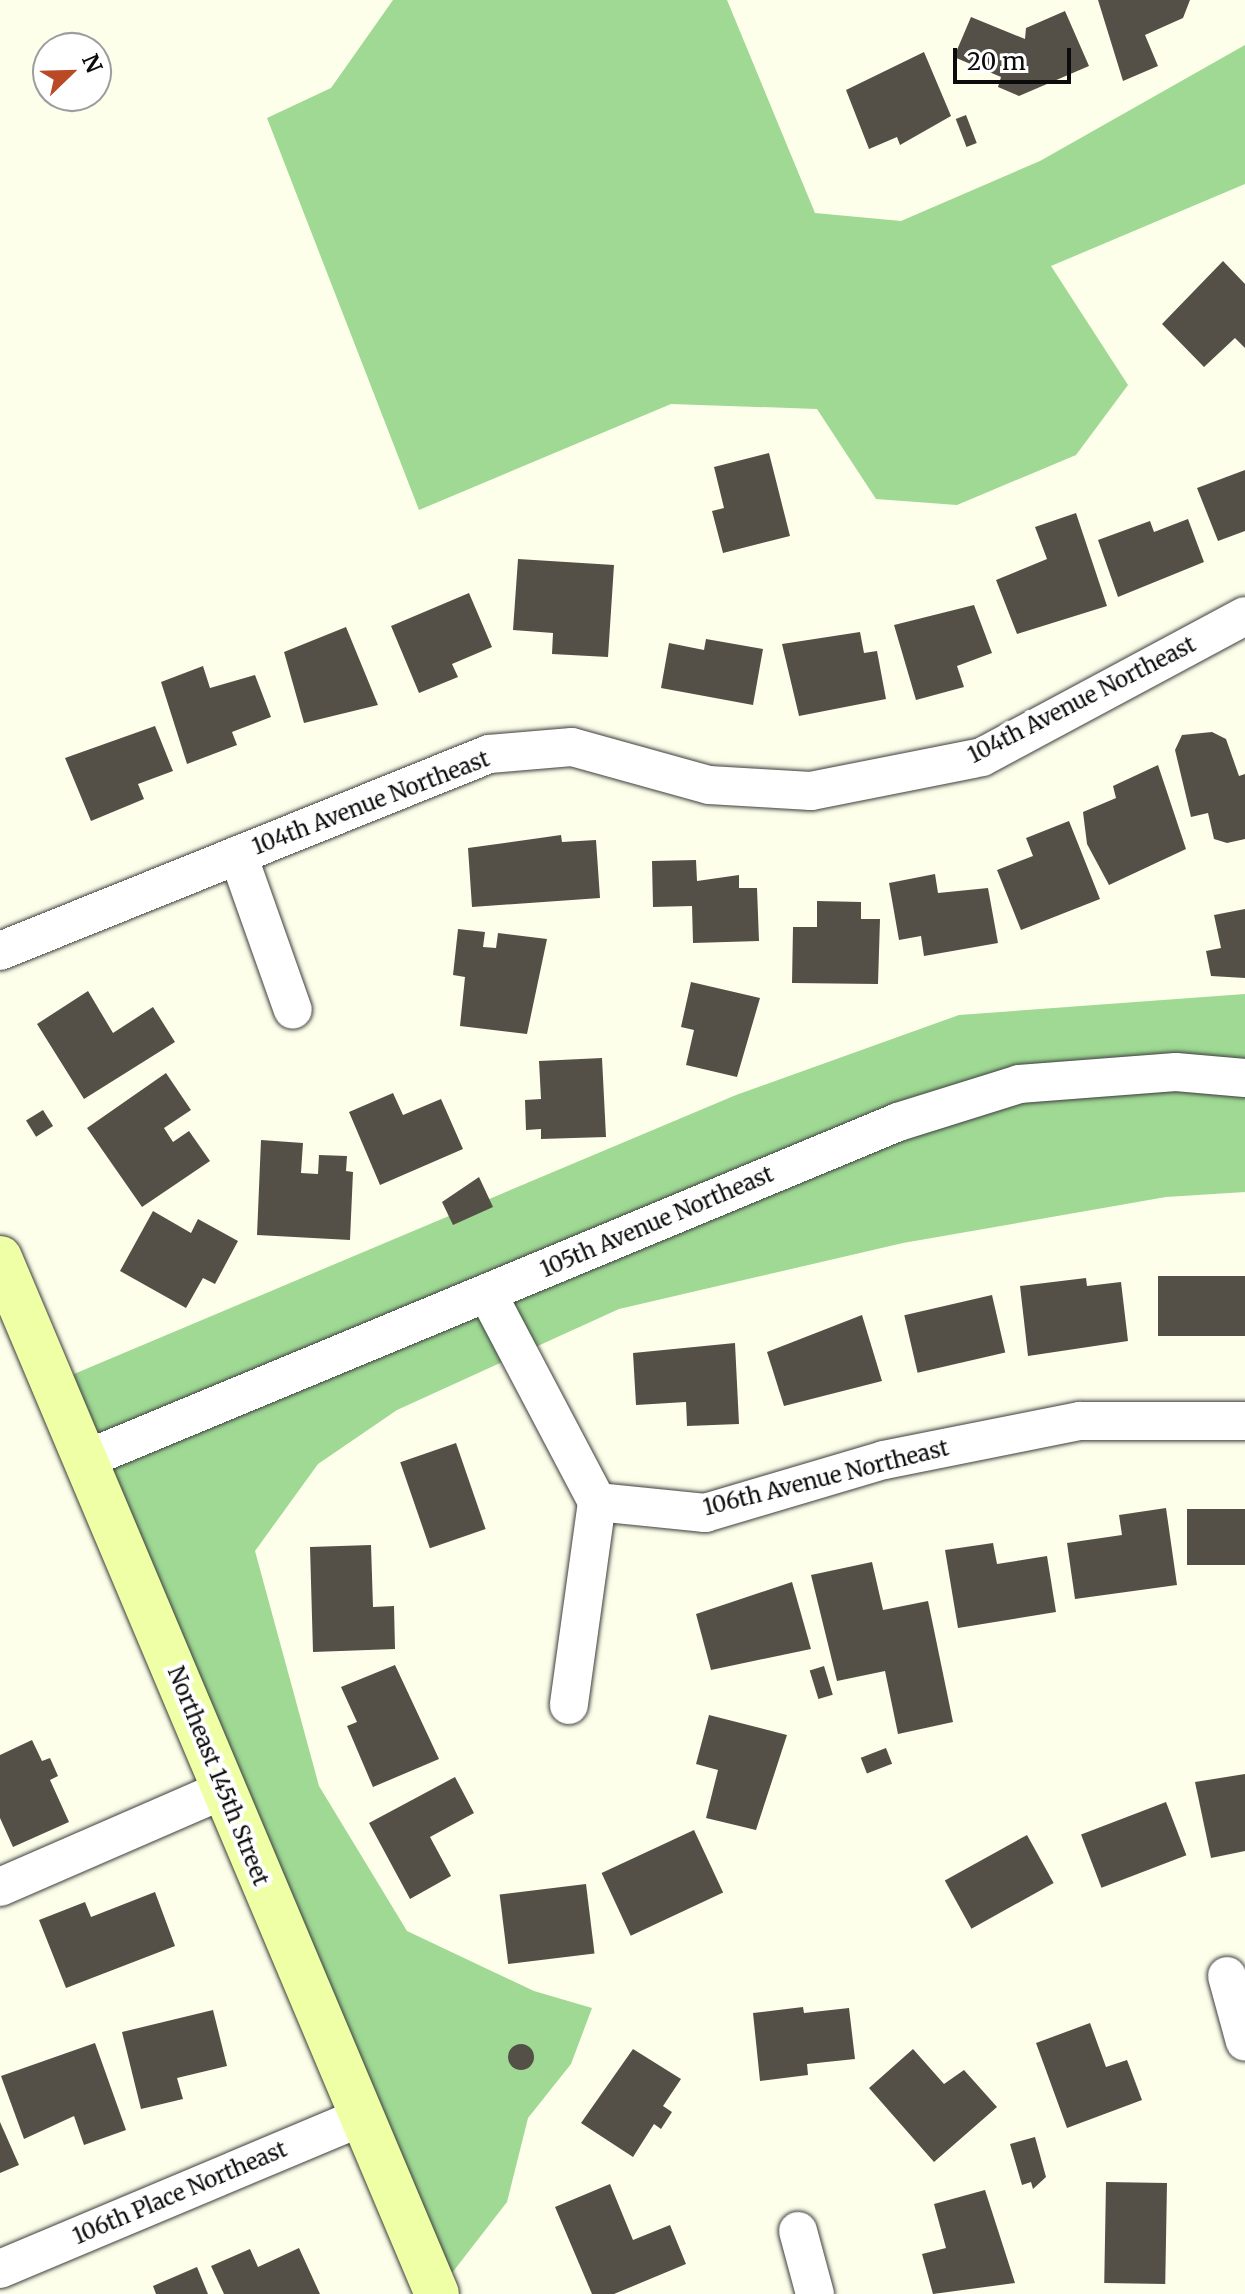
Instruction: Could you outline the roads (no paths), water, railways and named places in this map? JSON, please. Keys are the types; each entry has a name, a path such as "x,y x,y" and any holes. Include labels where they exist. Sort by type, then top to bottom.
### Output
{"street":[{"name":"104th Avenue Northeast","path":"0,951 489,754 572,747 709,785 811,791 898,779 982,757 1245,616"},
{"path":"238,855 293,1010"},
{"name":"105th Avenue Northeast","path":"89,1458 898,1122 1019,1084 1176,1072 1245,1078"},
{"name":"Northeast 145th Street","path":"0,1258 89,1458 223,1790 437,2294"},
{"path":"487,1293 597,1502 569,1705"},
{"name":"106th Avenue Northeast","path":"597,1502 705,1513 884,1460 1080,1421 1245,1421"},
{"path":"0,1887 223,1790"},
{"path":"1227,1976 1245,2042"},
{"name":"106th Place Northeast","path":"0,2269 360,2118"},
{"path":"798,2231 815,2294"}]}
